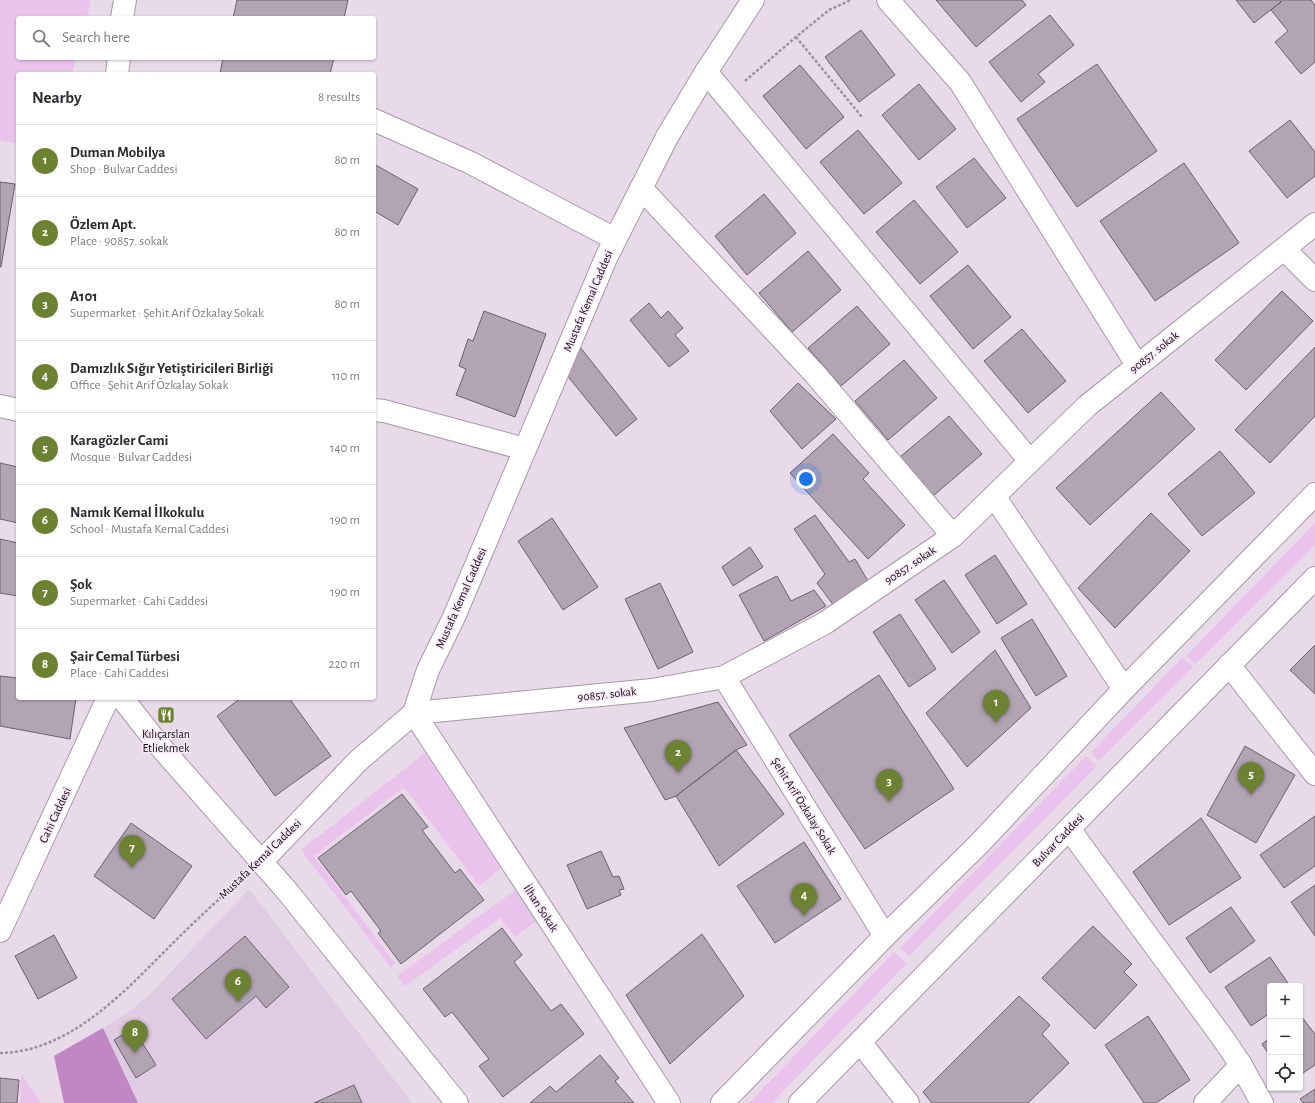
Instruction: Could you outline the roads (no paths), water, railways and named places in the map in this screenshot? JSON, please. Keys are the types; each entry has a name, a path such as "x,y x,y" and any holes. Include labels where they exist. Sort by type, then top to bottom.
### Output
{"street":[{"path":"122,16 125,0"},
{"name":"Mustafa Kemal Caddesi","path":"261,862 360,760 414,712 428,670 454,617 585,306 615,239 667,137 706,72 753,0"},
{"path":"888,0 960,82 1137,366"},
{"path":"117,72 119,60"},
{"path":"706,72 726,98 1030,461"},
{"path":"376,121 471,163 615,239"},
{"path":"642,188 815,374 953,536"},
{"name":"90857. sokak","path":"414,712 652,690 724,676 825,623 953,536 1087,406 1315,224"},
{"path":"1284,249 1315,280"},
{"path":"0,406 16,410"},
{"path":"376,410 384,411 525,449"},
{"path":"722,1103 885,936 979,844 1124,689 1315,494"},
{"path":"994,496 1124,689"},
{"name":"Bulvar Caddesi","path":"800,1103 1315,578"},
{"path":"1229,665 1315,774"},
{"name":"Şehit Arif Özkalay Sokak","path":"724,676 885,936"},
{"name":"Cahi Caddesi","path":"0,931 107,700"},
{"path":"124,700 158,744 287,892 457,1103"},
{"name":"İlhan Sokak","path":"414,712 669,1103"},
{"path":"1069,829 1242,1065 1262,1103"},
{"path":"860,1042 908,1103"},
{"path":"1206,1103 1242,1065"}],"place":[{"name":"Kılıçarslan Etliekmek","path":"166,715"},
{"name":"Duman Mobilya","path":"996,723"},
{"name":"Özlem Apt.","path":"678,773"},
{"name":"Karagözler Cami","path":"1251,795"},
{"name":"A101","path":"889,802"},
{"name":"Şok","path":"132,868"},
{"name":"Damızlık Sığır Yetiştiricileri Birliği","path":"804,916"},
{"name":"Namık Kemal İlkokulu","path":"238,1002"},
{"name":"Şair Cemal Türbesi","path":"135,1053"}]}
